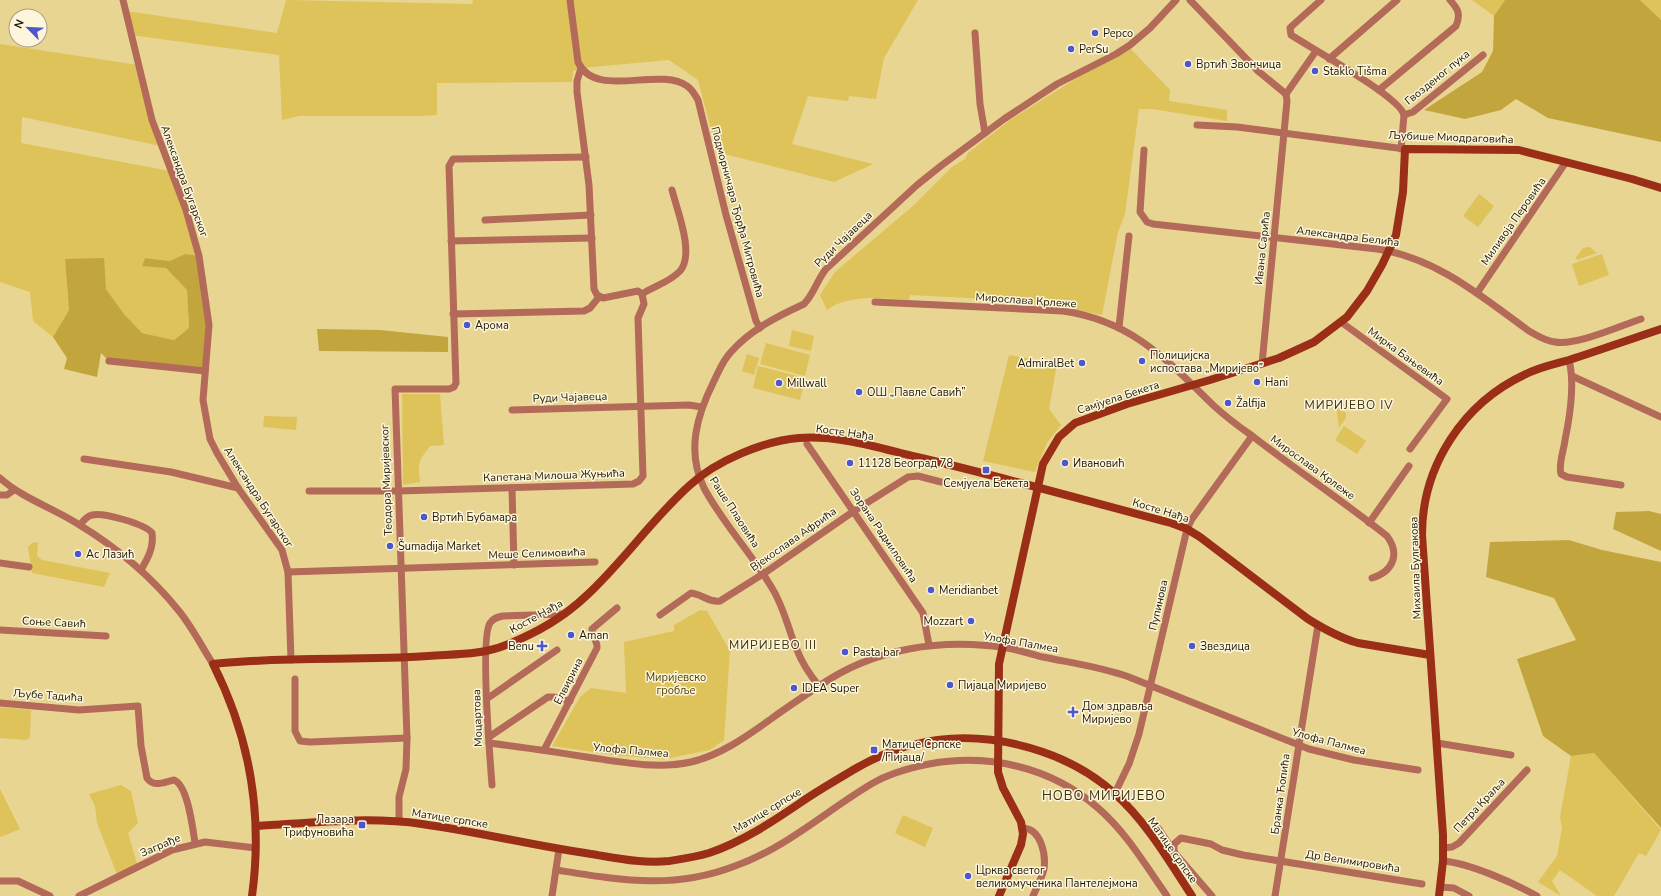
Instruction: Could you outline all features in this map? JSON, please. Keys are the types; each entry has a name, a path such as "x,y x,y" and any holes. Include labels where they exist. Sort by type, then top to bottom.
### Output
{"street":[{"name":"Александра Бугарског","path":"123,0 152,120 187,215 199,256 210,325 205,371 204,409 210,439 238,488 282,550 285,557 288,572 291,660"},
{"path":"570,0 578,62 581,68 577,81 577,92 586,157 594,290 599,297"},
{"name":"Руди Чајавеца","path":"699,476 694,451 695,430 702,407 722,364 729,354 760,328 804,304 811,295 821,275 829,266 917,185 985,133 1057,84 1116,54 1130,45 1150,28 1176,0"},
{"path":"1190,0 1258,71 1286,94 1287,101 1284,134"},
{"name":"Гвозденог пука","path":"1321,0 1290,28 1291,35 1379,90 1398,105 1403,111 1404,115 1403,149"},
{"path":"1329,59 1397,0"},
{"path":"1379,90 1456,26 1459,14 1458,9 1450,0"},
{"path":"975,33 980,104 985,133"},
{"path":"1286,94 1316,51"},
{"name":"Гвозденог пука","path":"1404,115 1413,112 1483,54"},
{"name":"Подморничара Ђорђа Митровића","path":"581,68 597,78 607,81 675,81 686,85 698,100 726,215 756,321 760,328"},
{"name":"Љубише Миодраговића","path":"1197,124 1237,127 1403,149 1512,150 1566,162 1661,188"},
{"name":"Ивана Сарића","path":"1262,364 1284,134"},
{"name":"Самјуела Бекета","path":"1023,828 1000,780 997,762 998,674 1002,648 1037,487 1043,464 1052,447 1059,437 1075,423 1127,404 1262,364 1314,342 1341,322 1360,302 1389,251 1396,235 1403,192 1403,149"},
{"name":"Александра Белића","path":"1144,150 1140,212 1147,222 1153,224 1389,251 1426,263 1451,275 1529,331 1542,338 1556,342 1567,342 1583,339 1641,319"},
{"path":"586,157 453,159 450,162 448,170 453,314 584,312 590,308 599,297 636,290 642,294 680,271 685,259 686,248 672,190"},
{"name":"Миливоја Перовића","path":"1477,293 1566,162"},
{"path":"485,220 590,215"},
{"path":"1119,327 1129,236"},
{"path":"451,241 592,238"},
{"name":"Капетана Милоша Жуњића","path":"309,492 633,484 639,481 643,476 638,318 644,304 642,294"},
{"name":"Мирослава Крлеже","path":"875,302 1063,311 1119,327 1154,350 1194,384 1217,408 1252,436 1387,536 1394,550 1393,561 1387,571 1372,578"},
{"name":"Теодора Миријевског","path":"399,821 399,797 406,769 407,738 395,389 449,389 454,387 456,379 453,314"},
{"name":"Мирка Бањевића","path":"1341,322 1447,399 1410,449"},
{"name":"Михаила Булгакова","path":"1439,896 1441,887 1443,848 1423,523 1427,491 1443,451 1466,419 1485,400 1526,374 1661,328"},
{"path":"1569,360 1572,376 1568,423 1561,465 1561,474 1567,477 1621,485"},
{"path":"108,361 205,371"},
{"path":"1572,376 1661,417"},
{"name":"Руди Чајавеца","path":"512,410 689,405 702,407"},
{"name":"Пупинова","path":"1115,793 1129,764 1139,734 1187,529 1192,519 1252,436"},
{"name":"Косте Нађа","path":"214,664 404,657 486,651 506,645 565,614 596,586 670,505 699,476 739,454 760,446 795,438 817,438 858,443 1037,487 1171,523 1187,529 1200,537 1318,625 1348,640 1358,643 1430,655"},
{"name":"Зорана Радмиловића","path":"807,444 924,613 929,645"},
{"path":"84,459 146,468 238,488"},
{"path":"1370,523 1409,466"},
{"name":"Раше Плаовића","path":"699,476 704,488 714,504 763,574 782,606 801,659 818,686"},
{"name":"Вјекослава Афрића","path":"660,615 691,593 697,593 713,602 720,601 763,574 854,511 908,477 918,476 941,482"},
{"path":"0,478 14,490 80,525 109,544 141,570 179,611 214,664 228,698 244,745 252,779 256,826 256,848 252,896"},
{"path":"512,488 514,565"},
{"path":"0,495 7,495 14,490"},
{"path":"80,525 90,515 96,514 116,518 147,528 152,533 153,543 141,570"},
{"name":"Меше Селимовића","path":"288,572 595,562"},
{"path":"0,563 29,567"},
{"name":"Елвирина","path":"544,750 597,648 598,645 591,633 592,629 617,608"},
{"name":"Моцартова","path":"492,785 486,651 488,628 491,622 496,618 565,614"},
{"name":"Бранка Ћопића","path":"1275,896 1318,625"},
{"name":"Соње Савић","path":"0,630 106,636"},
{"name":"Улофа Палмеа","path":"489,740 638,764 673,764 690,762 705,758 742,739 818,686 854,666 878,656 929,645 951,644 1002,648 1100,667 1150,685 1298,745 1354,760 1418,770"},
{"path":"488,698 558,650"},
{"path":"295,679 295,731 300,741 310,742 407,738"},
{"path":"489,740 548,697 570,701"},
{"name":"Љубе Тадића","path":"0,703 80,710 138,706 140,746 147,778 153,784 161,784 174,780 180,784 189,808 195,843"},
{"name":"Матице српске","path":"256,826 362,821 399,821 471,832 560,850 656,862 701,855 730,844 765,826 853,770 886,753 916,744 960,737 997,740 1026,746 1066,761 1086,771 1115,793 1146,828 1192,896"},
{"path":"1437,743 1511,755"},
{"path":"556,870 632,881 657,882 683,880 735,866 774,848 874,782 908,768 941,762 969,760 1015,765 1040,773 1071,788 1090,801 1110,819 1140,857 1167,896"},
{"name":"Петра Краља","path":"1443,848 1452,847 1459,842 1527,770"},
{"path":"999,896 1021,844 1023,828 1028,828 1035,833 1044,856 1044,869 1033,896"},
{"name":"Матице српске","path":"1158,828 1174,852 1212,896"},
{"name":"Матице српске","path":"1174,852 1174,844 1180,838 1211,844 1222,850 1281,860"},
{"name":"Заграђе","path":"79,896 172,850 195,843 214,842 256,848"},
{"path":"552,896 560,850"},
{"name":"Др Велимировића","path":"1281,860 1422,884"},
{"path":"1443,862 1457,863 1473,868 1537,896"},
{"path":"0,881 18,881 50,896"},
{"path":"1441,887 1454,888 1469,896"}],"green space":[{"path":"286,0 472,4 473,0 918,0 884,58 876,99 849,96 848,101 808,96 792,144 873,164 834,182 717,152 698,80 669,60 581,68 573,71 572,82 437,83 437,115 299,116 282,120 279,55 131,35 126,11 277,33"},
{"path":"1472,0 1505,0 1494,16"},
{"path":"1640,0 1661,0 1661,20"},
{"path":"0,44 8,45 8,48 26,48 138,65 161,146 22,117 21,143 170,171 199,256 185,254 170,261 145,258 142,265 166,268 187,290 189,328 174,340 142,333 124,314 106,289 65,259 69,310 53,337 33,321 30,292 0,282"},
{"path":"1128,46 1170,90 1169,101 1227,110 1227,121 1152,109 1139,109 1125,214 1118,232 1102,315 1056,307 1009,304 1009,300 910,295 909,300 877,298 855,299 845,301 827,310 820,295 835,272 914,205 952,167 965,159 968,153 1010,120"},
{"path":"1479,194 1494,206 1478,227 1463,216"},
{"path":"1590,247 1597,253 1577,260 1576,257 1583,248"},
{"path":"1602,254 1609,275 1579,286 1572,264"},
{"path":"792,330 814,336 811,351 789,346"},
{"path":"766,343 810,355 805,376 760,364"},
{"path":"747,354 759,358 754,375 742,371"},
{"path":"1009,355 1057,364 1049,409 1061,425 1047,443 1035,472 983,461"},
{"name":"Millwall","path":"758,366 805,378 800,400 753,388"},
{"path":"402,394 440,394 444,445 430,446 423,456 419,466 420,482 403,485"},
{"path":"1336,406 1346,413 1346,418 1339,428"},
{"path":"264,416 297,417 296,430 263,427"},
{"path":"1344,426 1366,441 1357,454 1335,440"},
{"path":"38,542 37,556 42,560 110,573 104,587 32,573 28,547 32,543"},
{"name":"Миријевско гробље","path":"700,610 707,611 730,651 724,740 710,750 665,759 621,756 552,746 580,697 591,688 626,693 624,642 674,631 674,625"},
{"path":"0,707 31,710 30,737 27,740 0,738"},
{"path":"1594,753 1661,830 1646,856 1639,853 1614,896 1597,896 1560,870 1552,881 1561,896 1538,882 1557,856 1562,828 1560,817 1571,756"},
{"path":"121,785 131,791 138,823 128,833 138,867 118,877 97,823 95,806 89,794"},
{"path":"0,789 20,829 1,837 0,836"},
{"path":"903,815 933,828 925,847 895,833"}],"shaded area":[{"path":"1505,0 1640,0 1661,20 1661,142 1548,118 1516,99 1501,110 1465,119 1424,110 1482,72 1493,51 1494,16"},
{"path":"185,254 199,256 209,318 205,371 109,361 101,353 97,377 64,369 67,358 53,337 69,310 65,259 104,258 106,289 124,314 142,333 174,340 189,328 187,290 166,268 142,266 145,258 170,261"},
{"path":"317,329 380,330 448,337 448,352 319,351"},
{"path":"1649,511 1661,514 1661,551 1613,529 1616,512"},
{"path":"1569,540 1602,550 1661,562 1661,828 1594,753 1571,756 1543,736 1517,659 1576,640 1554,598 1486,577 1490,542"}],"place":[{"name":"Pepco","path":"1095,33"},
{"name":"PerSu","path":"1071,49"},
{"name":"Вртић Звончица","path":"1188,64"},
{"name":"Staklo Tišma","path":"1315,71"},
{"name":"Арома","path":"467,325"},
{"name":"Полицијска испостава „Миријево”","path":"1142,361"},
{"name":"AdmiralBet","path":"1082,363"},
{"name":"Hani","path":"1257,382"},
{"name":"Millwall","path":"779,383"},
{"name":"ОШ „Павле Савић”","path":"859,392"},
{"name":"Žalfija","path":"1228,403"},
{"name":"11128 Београд 78","path":"850,463"},
{"name":"Ивановић","path":"1065,463"},
{"name":"Семјуела Бекета","path":"986,470"},
{"name":"Вртић Бубамара","path":"424,517"},
{"name":"Šumadija Market","path":"390,546"},
{"name":"Ас Лазић","path":"78,554"},
{"name":"Meridianbet","path":"931,590"},
{"name":"Mozzart","path":"971,621"},
{"name":"Aman","path":"571,635"},
{"name":"Benu","path":"542,646"},
{"name":"Звездица","path":"1192,646"},
{"name":"Pasta bar","path":"845,652"},
{"name":"Пијаца Миријево","path":"950,685"},
{"name":"IDEA Super","path":"794,688"},
{"name":"Дом здравља Миријево","path":"1073,712"},
{"name":"Матице Српске /Пијаца/","path":"874,750"},
{"name":"Лазара Трифуновића","path":"362,825"},
{"name":"Црква светог великомученика Пантелејмона","path":"968,876"}],"district":[{"name":"МИРИЈЕВО IV","path":"1349,405"},
{"name":"МИРИЈЕВО III","path":"773,645"},
{"name":"НОВО МИРИЈЕВО","path":"1104,795"}]}
